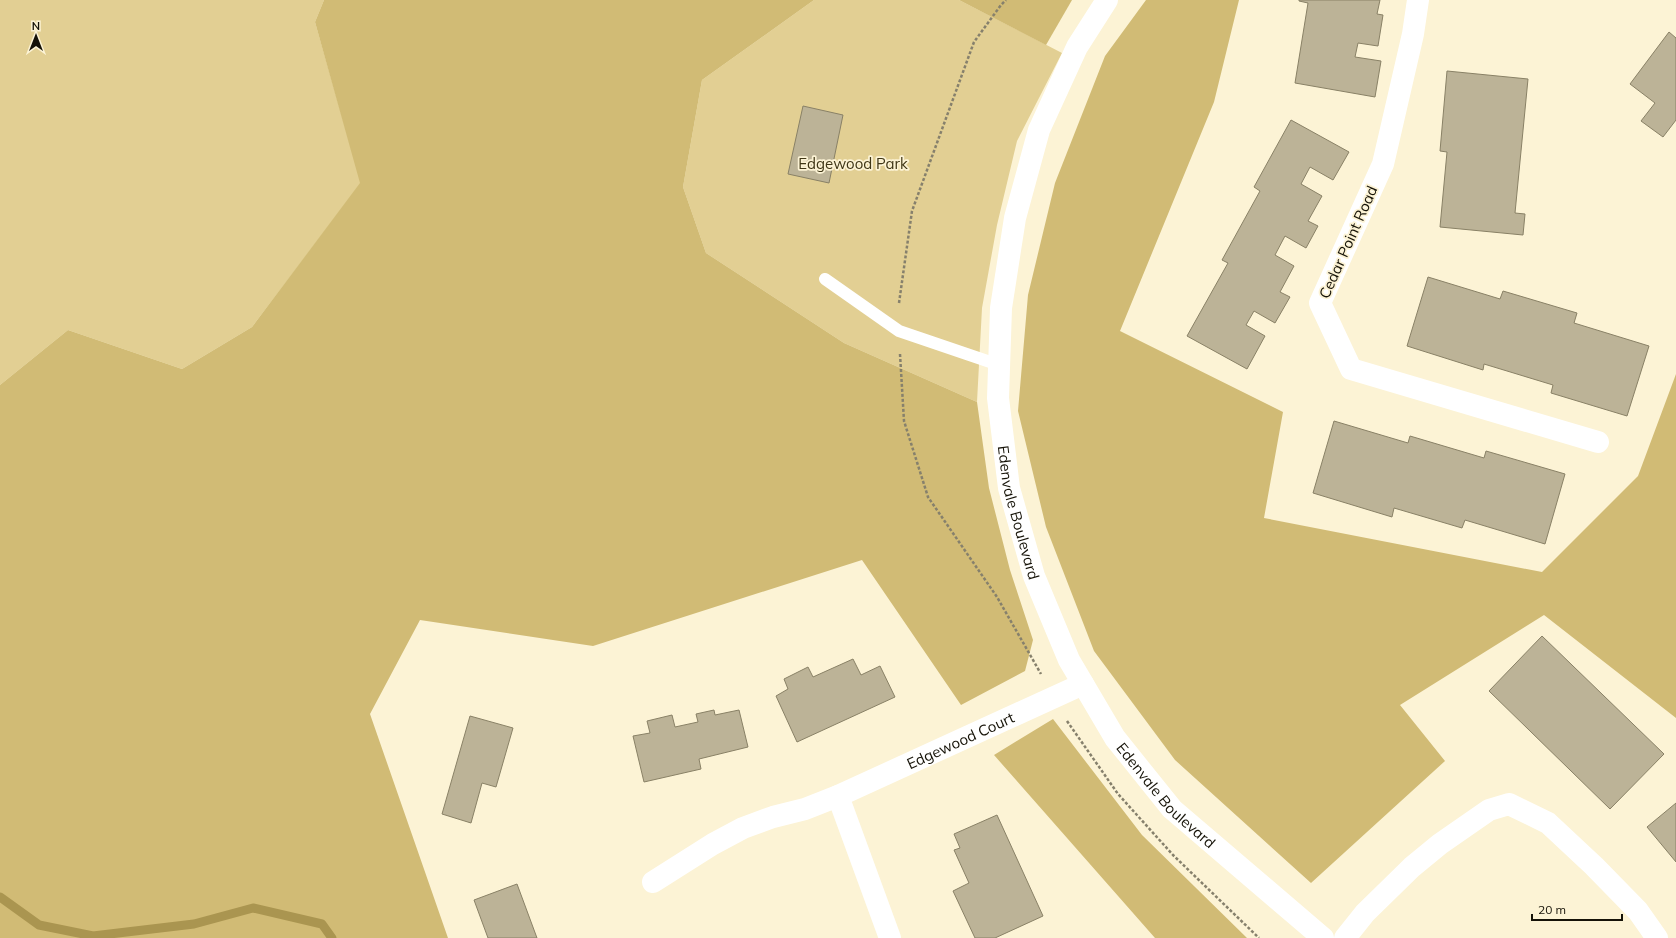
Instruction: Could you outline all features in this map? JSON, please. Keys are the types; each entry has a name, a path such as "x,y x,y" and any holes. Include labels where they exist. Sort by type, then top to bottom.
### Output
{"street":[{"name":"Edenvale Boulevard","path":"1108,0 1077,47 1039,130 1015,218 1001,308 998,398 1009,488 1034,576 1069,660 1115,738 1172,809 1323,938"},
{"name":"Cedar Point Road","path":"1418,0 1414,34 1383,164 1320,303 1351,369 1598,442"},
{"name":"Edgewood Court","path":"653,882 713,844 743,828 772,817 805,809 838,796 1083,684"},
{"path":"838,796 890,938"},
{"path":"1345,938 1365,913 1412,867 1440,844 1489,810 1509,804 1548,823 1594,866 1638,911 1656,938"}],"lane":[{"path":"825,279 899,331 999,365"}],"green space":[{"path":"0,0 324,0 315,22 361,183 252,327 182,369 68,330 0,385"},
{"name":"Edgewood Park","path":"814,0 959,0 1062,53 1017,141 997,225 982,308 977,402 844,343 706,253 683,187 702,80"}],"shaded area":[{"path":"324,0 814,0 702,80 683,187 706,253 844,343 977,402 989,488 1010,570 1033,640 1025,671 961,705 862,560 593,646 420,620 370,714 448,938 0,938 0,385 68,330 182,369 252,327 360,183 315,22"},
{"path":"959,0 1072,0 1046,45"},
{"path":"1146,0 1239,0 1214,102 1120,331 1283,412 1264,518 1542,572 1638,476 1676,374 1676,718 1544,615 1400,705 1445,761 1311,883 1175,760 1094,651 1046,527 1018,411 1028,295 1055,183 1105,56"},
{"path":"1053,719 1142,835 1247,938 1155,938 994,755"}],"building":[{"path":"1299,0 1380,0 1377,14 1383,15 1378,46 1358,43 1355,57 1381,61 1375,97 1295,83 1308,3"},
{"path":"1669,32 1676,38 1676,120 1663,137 1641,121 1655,103 1630,84"},
{"path":"1447,71 1528,79 1515,213 1525,214 1523,235 1440,227 1447,152 1440,151"},
{"path":"803,106 843,115 829,183 788,174"},
{"path":"1291,120 1349,152 1333,180 1310,167 1301,184 1322,196 1308,221 1318,226 1306,248 1285,236 1275,255 1294,266 1280,292 1290,297 1275,323 1254,311 1246,325 1265,336 1247,369 1187,336 1228,263 1222,260 1260,191 1254,187"},
{"path":"1428,277 1500,299 1503,291 1577,313 1574,323 1649,346 1627,416 1551,393 1553,385 1484,364 1483,370 1407,346"},
{"path":"1334,421 1408,443 1410,436 1484,458 1486,451 1565,474 1545,544 1465,520 1462,528 1394,508 1392,517 1313,493"},
{"path":"1542,636 1664,754 1610,809 1489,691"},
{"path":"853,659 861,675 880,666 895,697 797,742 776,696 788,689 784,679 808,667 813,677"},
{"path":"714,710 715,715 739,710 748,747 699,759 701,769 644,782 633,736 650,733 647,721 672,715 675,727 698,722 696,714"},
{"path":"470,716 513,728 496,787 482,783 471,823 442,814"},
{"path":"1676,803 1676,862 1647,827"},
{"path":"997,815 1043,916 995,938 975,938 953,891 969,883 954,850 960,848 954,834"},
{"path":"517,884 537,938 488,938 474,900"}],"waterway":[{"path":"0,897 39,925 93,936 194,924 253,908 322,924 332,938"}]}
